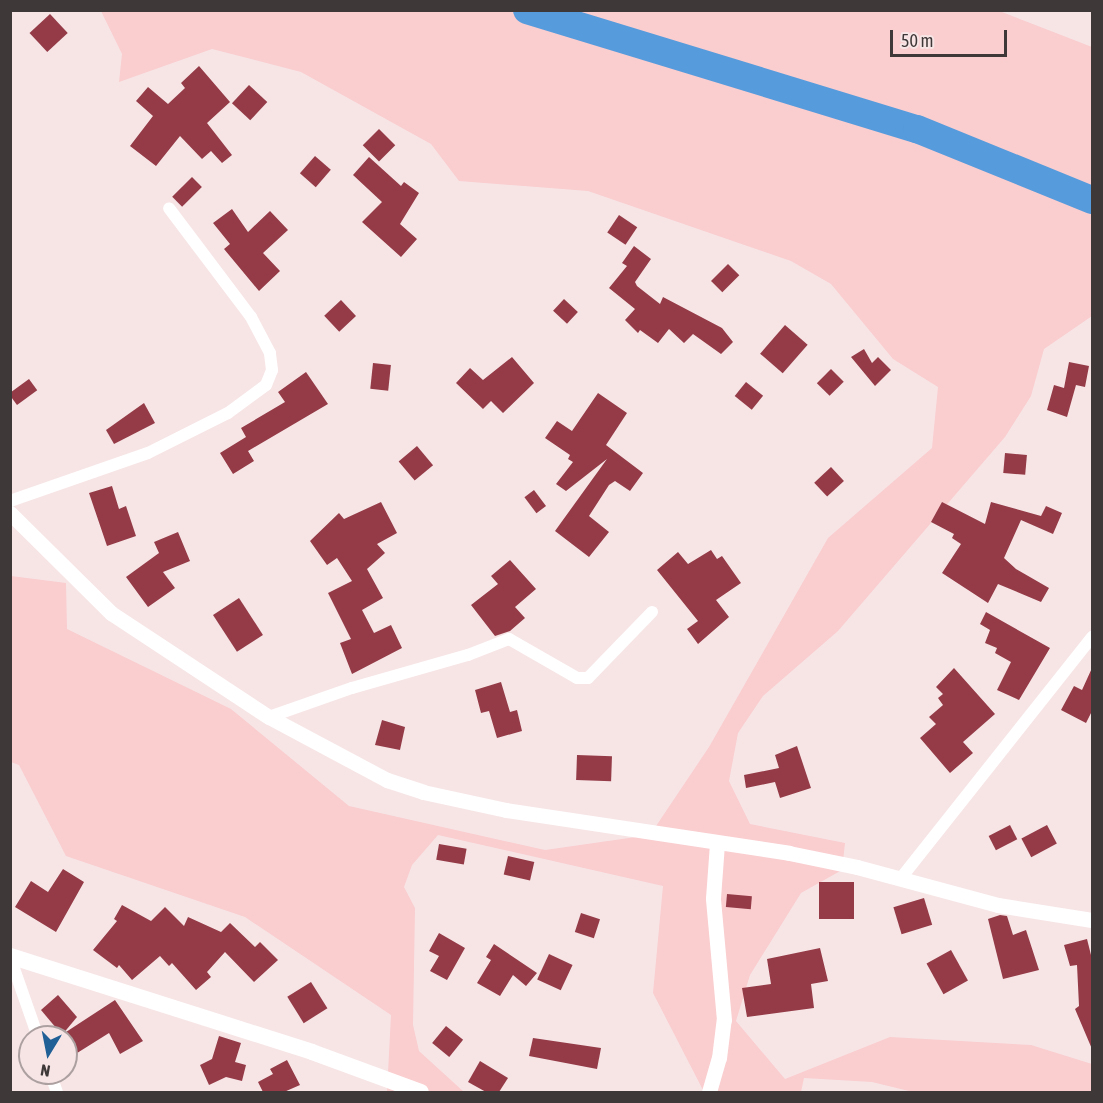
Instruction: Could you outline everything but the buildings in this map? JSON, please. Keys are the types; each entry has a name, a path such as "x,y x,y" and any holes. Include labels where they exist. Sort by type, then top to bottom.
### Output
{"main road":[{"path":"10,956 302,1048 421,1092"}],"street":[{"path":"10,501 148,453 228,413 266,385 272,370 270,353 251,317 169,208"},
{"path":"10,513 111,613 269,717 355,766 423,792 506,810 789,853 901,878 998,905 1092,920"},
{"path":"269,717 352,688 468,655 509,639 577,678 588,678 652,612"},
{"path":"901,878 1040,708 1071,659 1092,637"},
{"path":"709,1092 724,1020 713,898 717,843"},
{"path":"10,956 34,1025"}],"shaded area":[{"path":"997,10 1092,47 1092,316 1044,349 1031,396 1005,437 838,631 763,696 738,733 729,781 750,824 845,843 842,870 801,893 750,975 736,1021 785,1079 890,1037 1031,1045 1092,1064 1092,1092 913,1092 872,1082 804,1078 801,1092 704,1092 653,993 663,886 438,835 412,865 404,887 415,908 413,1025 419,1051 464,1092 387,1092 391,1015 245,917 66,856 19,765 11,762 11,576 66,583 67,629 231,709 349,806 545,850 650,835 709,747 828,538 932,448 938,387 893,359 831,284 791,261 588,191 459,181 431,144 301,72 212,49 119,82 122,54 101,11"}],"waterway":[{"path":"527,10 917,129 1092,200"}]}
